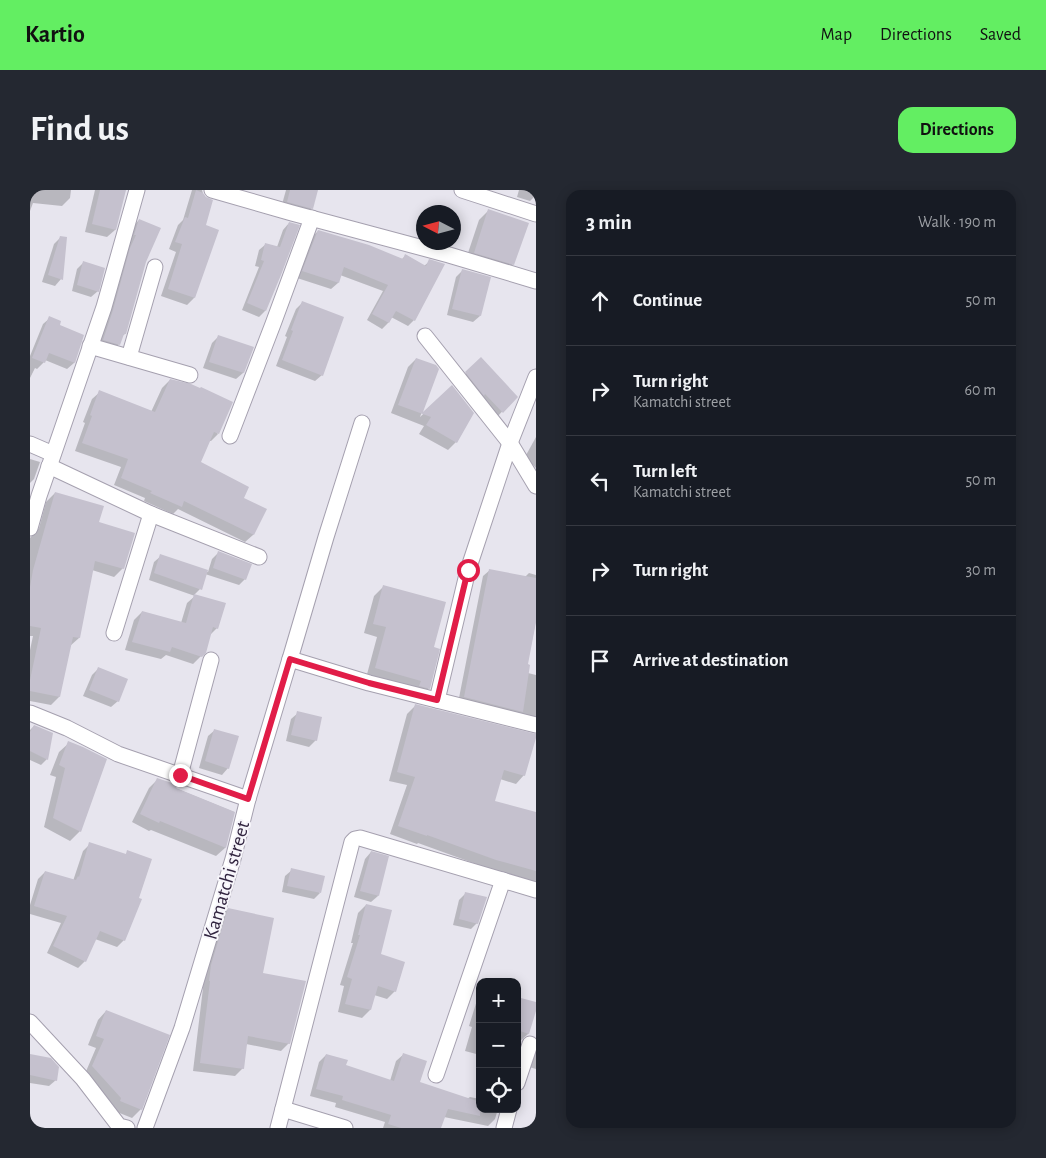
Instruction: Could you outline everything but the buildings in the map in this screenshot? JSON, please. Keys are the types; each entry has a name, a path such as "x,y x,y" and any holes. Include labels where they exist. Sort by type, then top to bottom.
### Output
{"street":[{"path":"30,528 51,460 104,307 137,190"},
{"path":"212,190 449,255 536,281"},
{"path":"462,190 536,214"},
{"path":"230,436 312,218"},
{"path":"128,357 155,267"},
{"path":"425,336 510,443 536,486"},
{"path":"90,346 190,375"},
{"path":"437,700 468,570 510,443 536,377"},
{"name":"Kamatchi street","path":"145,1128 182,1028 233,859 248,799 362,423"},
{"path":"30,444 51,460 152,514 259,557"},
{"path":"114,633 152,514"},
{"path":"290,659 369,683 536,725"},
{"path":"180,775 212,660"},
{"path":"30,713 67,728 118,754 248,799"},
{"path":"278,1128 352,842 355,839 360,838 536,890"},
{"path":"436,1075 503,880"},
{"path":"30,1022 84,1079 122,1127"},
{"path":"521,1072 530,1044"},
{"path":"283,1109 345,1128"},
{"path":"504,1128 508,1113"}],"route":[{"path":"180,775 248,799 290,659 369,683 437,700 468,570"}]}
